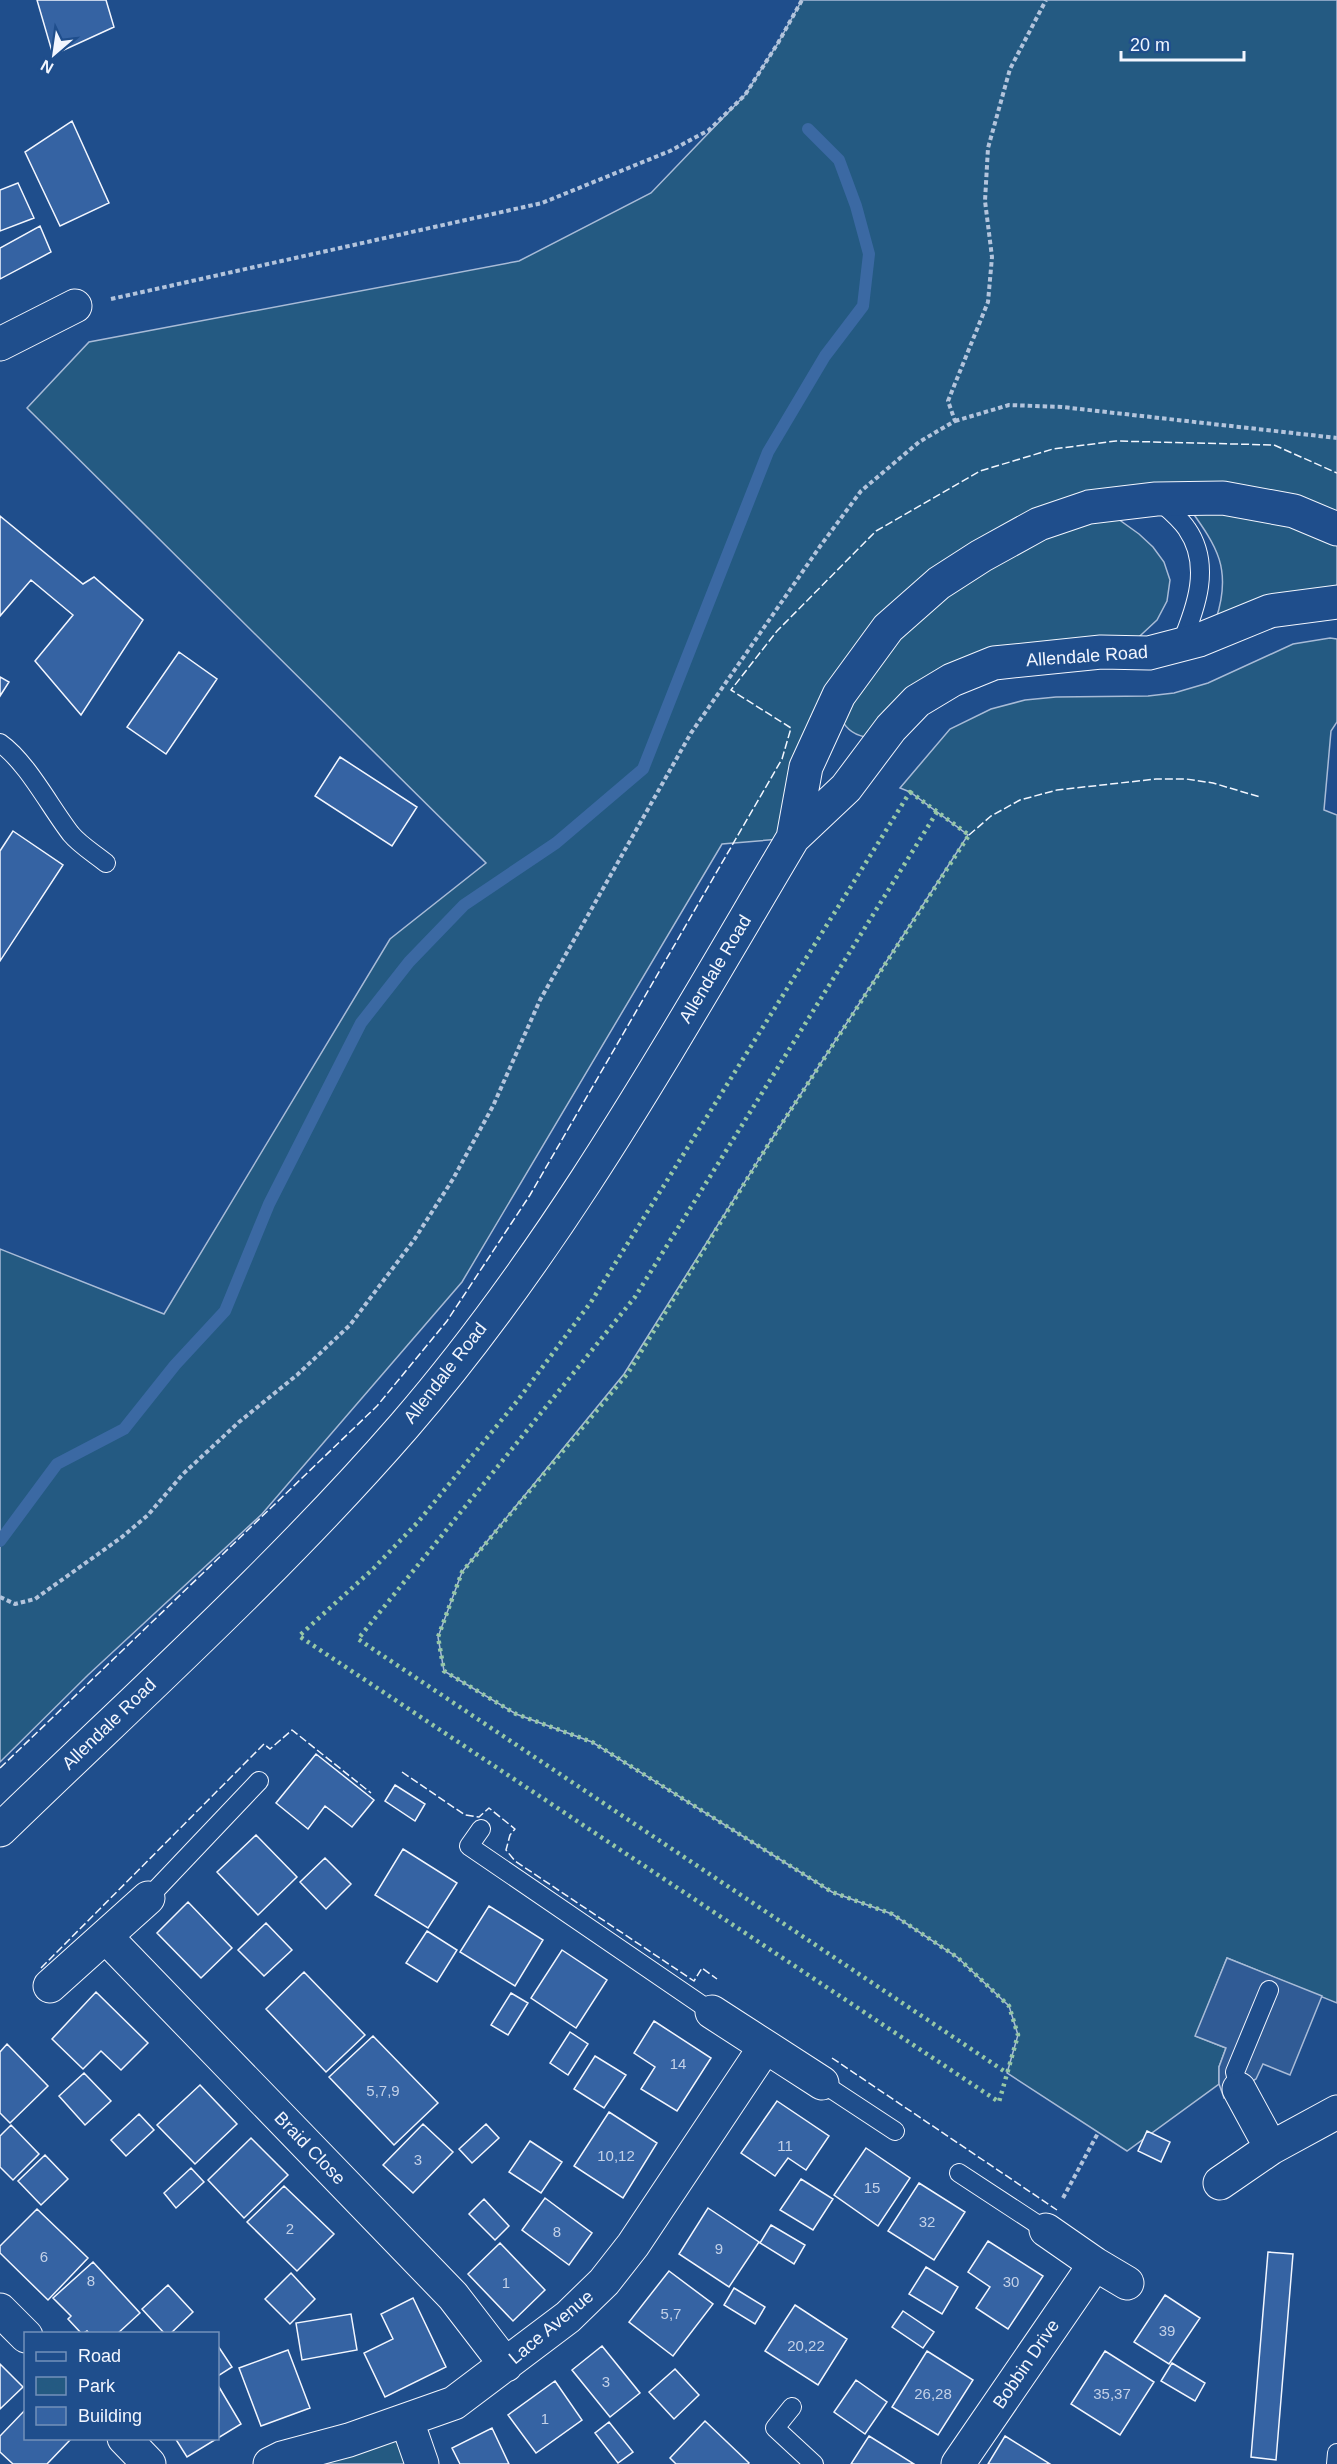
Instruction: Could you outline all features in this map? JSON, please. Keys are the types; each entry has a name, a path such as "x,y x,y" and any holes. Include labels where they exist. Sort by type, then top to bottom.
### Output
{"street":[{"path":"0,344 75,306"},
{"name":"Allendale Road","path":"792,838 806,766 839,695 888,628 939,583 981,556 1039,524 1089,507 1156,499 1223,498 1294,511 1337,529"},
{"name":"Allendale Road","path":"0,1830 266,1574 405,1426 475,1337 550,1235 660,1061 792,838 846,788 891,728 917,701 952,680 994,663 1101,652 1149,653 1199,640 1270,611 1337,602"},
{"path":"50,1986 148,1898"},
{"name":"Braid Close","path":"106,1938 453,2296 506,2365"},
{"path":"712,2012 822,2083"},
{"name":"Lace Avenue","path":"270,2464 406,2421 454,2403 568,2317 604,2282 633,2245 765,2047"},
{"path":"1239,2089 1271,2148"},
{"path":"1220,2183 1271,2148 1337,2112"},
{"path":"1046,2230 1127,2283"},
{"name":"Bobbin Drive","path":"958,2464 1095,2264"},
{"path":"0,2310 24,2334"},
{"path":"406,2421 422,2464"},
{"path":"125,2440 149,2464"}],"lane":[{"path":"1156,499 1187,528 1198,552 1201,574 1198,595 1181,644"},
{"path":"0,743 8,748 73,836 106,863"},
{"path":"148,1898 259,1781"},
{"path":"481,1829 469,1846 712,2012"},
{"path":"1239,2089 1234,2073 1269,1990"},
{"path":"822,2083 895,2131"},
{"path":"959,2173 1046,2230"},
{"path":"792,2407 775,2428 814,2464"},
{"path":"1336,2464 1337,2452"}],"path":[{"path":"75,306 191,283 542,203 670,151 710,130 745,95 802,0"},
{"path":"955,421 948,401 988,302 992,257 985,201 988,148 1010,69 1046,0"},
{"path":"0,1597 15,1604 35,1599 122,1537 148,1515 183,1474 297,1375 350,1325 414,1240 453,1179 493,1106 540,1000 691,733 820,545 861,491 919,442 955,421 1009,405 1062,407 1337,438"},
{"path":"1046,2230 1098,2133"}],"green space":[{"path":"802,0 1337,0 1337,602 1216,619 1223,583 1218,554 1183,499 1100,506 1153,547 1164,562 1170,580 1167,601 1157,620 1123,652 994,663 865,737 849,729 838,714 793,838 722,844 462,1282 262,1514 88,1675 0,1762 0,1249 164,1314 390,939 486,863 27,408 89,342 519,261 651,193 745,95"},
{"path":"1337,639 1337,722 1331,731 1324,810 1337,815 1337,2003 1227,1958 1196,2036 1226,2048 1219,2067 1219,2084 1127,2151 1007,2073 1018,2035 1009,2006 957,1957 892,1914 832,1892 592,1742 516,1714 444,1671 438,1637 462,1572 624,1374 768,1145 968,835 910,792 900,788 950,729 991,709 1025,700 1174,693 1208,683 1293,644"},
{"path":"407,2421 422,2464 270,2464"}],"shaded area":[{"path":"1227,1958 1322,1996 1290,2075 1263,2064 1256,2079 1224,2098 1219,2084 1219,2067 1226,2048 1195,2036"}],"building":[{"path":"37,0 106,0 114,27 53,55"},
{"path":"72,121 109,203 60,226 25,152"},
{"path":"18,183 34,218 0,231 0,190"},
{"path":"40,226 51,252 0,279 0,248"},
{"path":"0,516 83,584 94,577 143,620 81,715 35,661 73,615 31,580 0,616"},
{"path":"179,652 217,679 166,754 127,727"},
{"path":"0,677 9,682 0,696"},
{"path":"340,757 417,807 392,846 315,796"},
{"path":"13,831 63,865 0,961 0,851"},
{"path":"316,1754 374,1800 352,1827 325,1806 308,1829 276,1803"},
{"path":"395,1785 425,1804 415,1821 385,1801"},
{"path":"256,1835 297,1877 258,1915 217,1872"},
{"path":"403,1849 457,1883 428,1928 375,1895"},
{"path":"325,1858 351,1884 326,1909 300,1882"},
{"path":"188,1902 232,1948 201,1978 157,1933"},
{"path":"489,1906 543,1940 515,1986 460,1952"},
{"path":"266,1923 292,1950 264,1976 238,1950"},
{"path":"427,1931 457,1950 437,1982 406,1963"},
{"path":"562,1950 607,1980 576,2028 531,1998"},
{"path":"304,1972 365,2035 326,2072 266,2009"},
{"path":"96,1992 148,2043 121,2070 101,2051 83,2069 52,2039"},
{"path":"511,1993 528,2003 508,2035 491,2025"},
{"path":"654,2021 711,2058 677,2111 641,2089 655,2067 634,2053"},
{"path":"570,2032 588,2044 568,2075 550,2063"},
{"path":"373,2036 438,2103 394,2145 329,2077"},
{"path":"7,2044 48,2086 10,2123 0,2113 0,2052"},
{"path":"595,2056 626,2075 604,2108 574,2089"},
{"path":"84,2073 111,2101 85,2125 59,2096"},
{"path":"200,2085 237,2124 195,2164 157,2125"},
{"path":"777,2101 829,2136 806,2170 788,2158 775,2176 741,2153"},
{"path":"609,2112 657,2143 623,2198 574,2166"},
{"path":"139,2114 154,2130 126,2156 111,2140"},
{"path":"423,2124 453,2152 413,2193 383,2165"},
{"path":"486,2124 499,2138 472,2163 459,2149"},
{"path":"11,2125 39,2154 13,2180 0,2167 0,2136"},
{"path":"1147,2131 1170,2142 1161,2162 1138,2151"},
{"path":"251,2138 288,2175 244,2218 208,2180"},
{"path":"530,2141 562,2162 541,2193 509,2172"},
{"path":"866,2148 910,2178 878,2226 834,2195"},
{"path":"45,2155 68,2179 41,2205 18,2181"},
{"path":"191,2168 204,2182 176,2208 164,2193"},
{"path":"801,2179 833,2199 813,2230 780,2210"},
{"path":"919,2183 965,2212 934,2260 888,2231"},
{"path":"284,2186 334,2234 297,2271 247,2222"},
{"path":"545,2198 592,2233 569,2265 522,2230"},
{"path":"484,2199 509,2226 495,2240 469,2214"},
{"path":"708,2208 759,2242 729,2287 679,2254"},
{"path":"37,2209 88,2258 48,2300 0,2253 0,2246"},
{"path":"771,2225 805,2245 794,2264 760,2243"},
{"path":"988,2241 1043,2276 1008,2329 976,2308 990,2287 968,2272"},
{"path":"500,2243 545,2290 513,2321 468,2274"},
{"path":"1268,2252 1293,2254 1276,2460 1251,2457"},
{"path":"93,2262 140,2313 119,2332 80,2332 68,2319 71,2316 53,2298"},
{"path":"926,2267 958,2287 942,2314 909,2294"},
{"path":"669,2271 713,2304 673,2356 629,2322"},
{"path":"291,2273 315,2299 290,2324 265,2299"},
{"path":"168,2285 193,2312 172,2332 163,2332 142,2309"},
{"path":"734,2288 765,2307 755,2324 724,2305"},
{"path":"1165,2295 1200,2318 1169,2364 1134,2342"},
{"path":"413,2298 446,2367 385,2397 364,2353 393,2339 381,2314"},
{"path":"795,2305 847,2339 818,2385 765,2351"},
{"path":"903,2311 934,2332 923,2348 892,2327"},
{"path":"351,2314 357,2350 302,2360 296,2323"},
{"path":"602,2346 640,2393 610,2417 572,2370"},
{"path":"219,2348 232,2367 219,2375"},
{"path":"288,2350 310,2408 261,2426 239,2368"},
{"path":"927,2351 973,2380 938,2435 892,2407"},
{"path":"1105,2351 1154,2382 1120,2435 1071,2404"},
{"path":"1172,2363 1205,2383 1195,2401 1161,2381"},
{"path":"0,2364 23,2387 0,2409"},
{"path":"675,2369 699,2395 674,2419 649,2392"},
{"path":"856,2380 887,2402 865,2434 834,2412"},
{"path":"555,2381 582,2420 536,2453 508,2415"},
{"path":"219,2387 241,2424 219,2437"},
{"path":"24,2411 24,2440 70,2440 47,2464 13,2464 0,2452 0,2436"},
{"path":"705,2421 749,2463 676,2464 670,2458"},
{"path":"609,2422 633,2452 618,2463 595,2433"},
{"path":"492,2428 509,2464 460,2464 452,2448"},
{"path":"869,2436 914,2464 851,2464"},
{"path":"1005,2436 1050,2464 988,2464"},
{"path":"176,2440 215,2440 187,2457"}],"waterway":[{"path":"0,1541 57,1464 124,1429 175,1365 225,1311 269,1204 361,1023 409,962 464,905 556,843 643,769 768,452 825,356 863,306 869,254 856,206 839,160 808,129"}],"hedge":[{"path":"910,792 969,835 768,1145 628,1373 462,1572 438,1637 444,1671 516,1714 592,1742 832,1892 892,1914 957,1957 1009,2006 1018,2035 999,2102 299,1636 373,1569 418,1522 518,1400 591,1302 910,792"},
{"path":"937,812 635,1297 358,1639 1007,2073"}],"fence":[{"path":"0,1768 377,1406 447,1321 530,1195 782,759 791,728 731,690 777,631 876,531 980,471 1053,449 1116,441 1274,445 1337,473"},
{"path":"969,835 991,816 1020,800 1057,790 1156,779 1186,779 1213,783 1260,797"},
{"path":"41,1968 264,1744 270,1749 292,1730 371,1793"},
{"path":"402,1772 465,1815 479,1817 489,1808 515,1829 510,1835 506,1850 515,1861 694,1981 702,1968 717,1979"},
{"path":"832,2058 1057,2210"}]}
